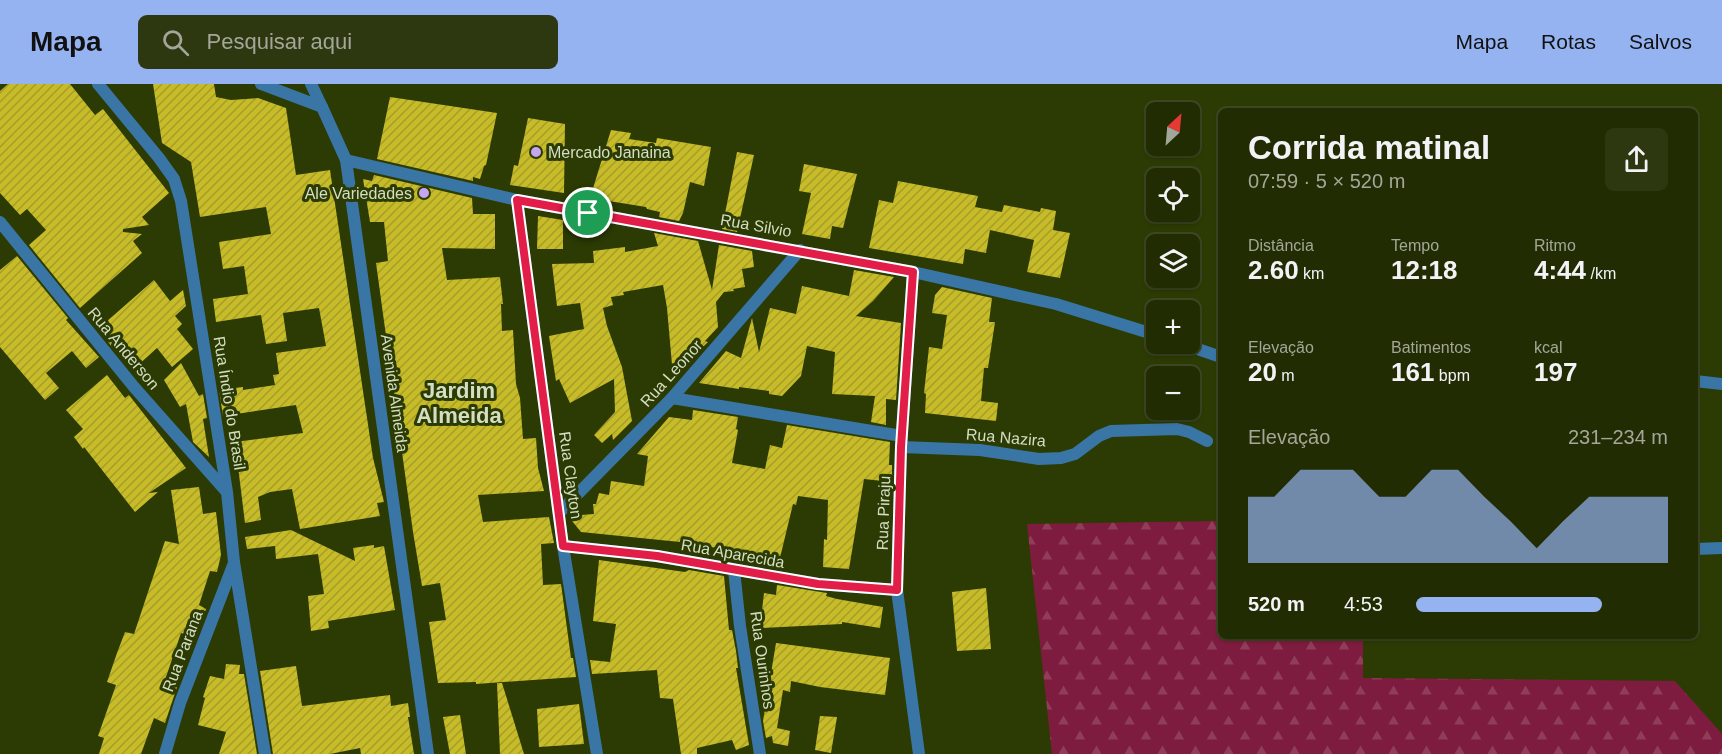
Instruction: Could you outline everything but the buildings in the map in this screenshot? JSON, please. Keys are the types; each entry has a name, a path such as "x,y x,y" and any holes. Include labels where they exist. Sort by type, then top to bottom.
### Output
{"street":[{"name":"Rua Índio do Brasil","path":"98,84 174,179 181,201 227,492 234,562 265,754"},
{"path":"261,84 322,107"},
{"path":"311,84 322,107"},
{"name":"Avenida Almeida","path":"322,107 346,160 428,754"},
{"name":"Rua Silvio","path":"346,160 517,200 913,272 1056,304 1146,332"},
{"name":"Rua Clayton","path":"517,200 563,546 597,754"},
{"name":"Rua Anderson","path":"0,222 134,387 227,492"},
{"name":"Rua Leonor","path":"559,513 672,398 800,250"},
{"name":"Rua Piraju","path":"913,272 902,442 897,590 919,754"},
{"path":"1200,350 1218,356"},
{"path":"1698,381 1722,384"},
{"name":"Rua Nazira","path":"672,398 902,442 1039,459 1061,458 1075,454 1099,436 1111,431 1177,429 1207,441"},
{"name":"Rua Aparecida","path":"563,546 657,556 818,584 897,590"},
{"path":"1698,549 1722,548"},
{"name":"Rua Parana","path":"165,754 180,703 234,562"},
{"name":"Rua Ourinhos","path":"734,570 740,626 760,754"}],"green space":[{"path":"1218,521 1218,639 1363,639 1363,678 1675,681 1722,734 1722,754 1052,754 1027,524"}],"place":[{"name":"Mercado Janaina","path":"536,152"},
{"name":"Ale Variedades","path":"424,193"}],"district":[{"name":"Jardim Almeida","path":"459,402"}],"route":[{"path":"517,200 588,213 913,272 901,447 897,590 818,584 657,556 563,546 517,200"}]}
